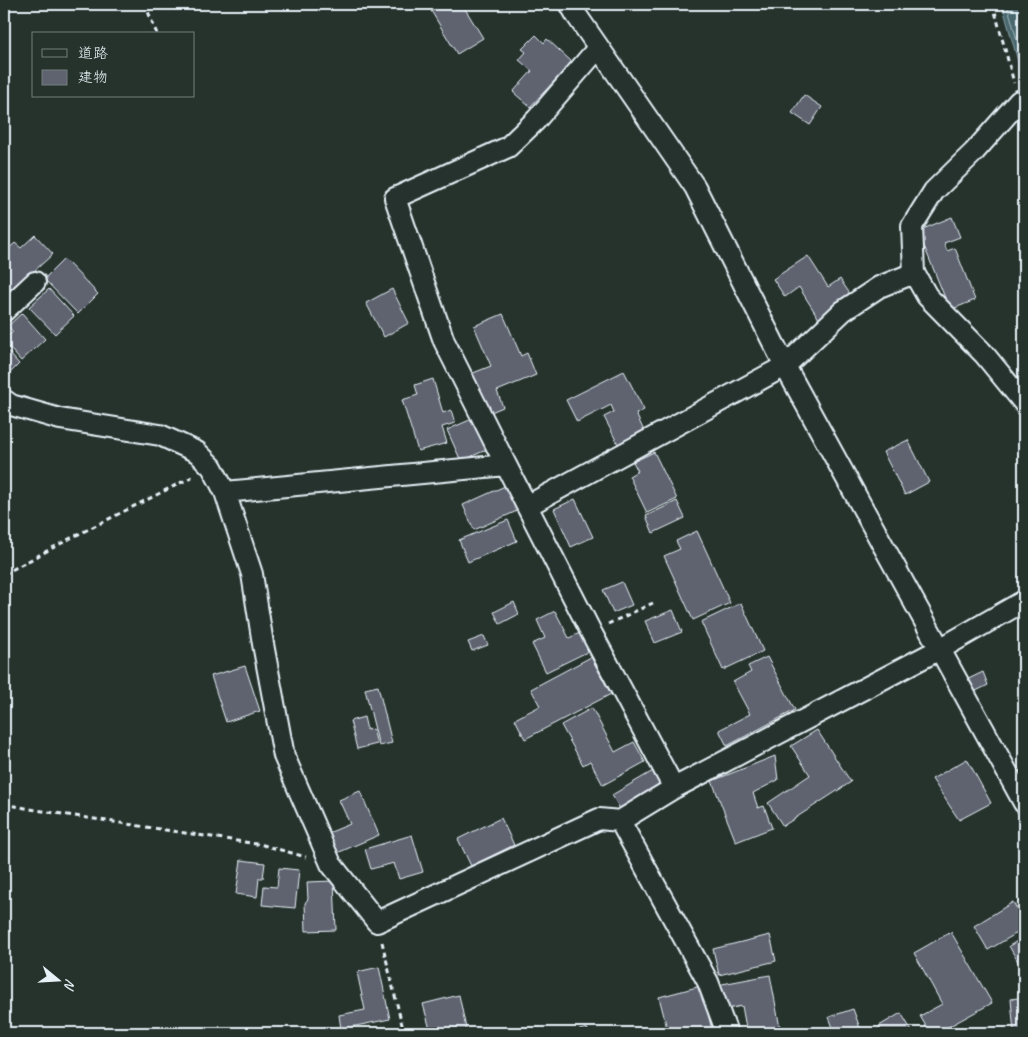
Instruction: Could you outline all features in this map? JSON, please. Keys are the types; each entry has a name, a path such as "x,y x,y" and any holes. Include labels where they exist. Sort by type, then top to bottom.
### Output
{"street":[{"path":"570,4 598,48 695,187 785,366 1024,803"},
{"path":"598,48 536,120 508,147 395,198 444,341 591,632 674,788"},
{"path":"1019,101 974,152 934,191 912,226 914,273 927,296 984,354 1024,403"},
{"path":"527,506 785,366 843,311 879,287 914,273"},
{"path":"4,311 35,282"},
{"path":"4,400 11,405 60,418 160,434 198,452 212,467 225,492 252,574 284,756 331,864 377,922 599,819 620,821 674,788 940,649 1024,601"},
{"path":"225,492 506,465"},
{"path":"620,821 708,982 726,1033"}],"path":[{"path":"145,4 156,32"},
{"path":"993,4 1019,101"},
{"path":"4,574 212,467"},
{"path":"591,632 653,603"},
{"path":"4,804 263,845 331,864"},
{"path":"377,922 404,1033"}],"water":[{"path":"1002,4 1024,4 1024,83"}],"building":[{"path":"427,4 462,4 483,38 457,54"},
{"path":"536,35 544,43 547,39 572,62 530,107 513,92 532,71 519,60 526,52 522,49"},
{"path":"804,95 822,107 810,125 792,113"},
{"path":"952,217 960,237 944,243 947,251 955,248 975,300 950,310 918,231"},
{"path":"35,235 53,254 12,291 4,281 4,248 6,251 15,243 21,248"},
{"path":"808,256 828,287 840,279 852,297 819,319 799,287 785,297 773,279"},
{"path":"64,259 98,294 78,314 44,279"},
{"path":"49,289 74,316 55,334 29,307"},
{"path":"392,289 409,323 384,337 366,303"},
{"path":"22,313 45,339 21,361 4,342 4,339 13,332 8,326"},
{"path":"503,314 521,356 527,353 536,375 497,391 503,407 484,415 468,375 491,366 474,326"},
{"path":"4,347 19,364 4,379"},
{"path":"624,371 644,410 636,414 645,433 619,446 604,417 614,412 611,405 577,422 566,400"},
{"path":"433,379 443,413 451,410 455,423 442,427 447,443 418,451 402,400 418,395 415,385"},
{"path":"472,419 486,450 461,461 447,430"},
{"path":"908,440 929,482 905,495 883,452"},
{"path":"654,452 677,499 647,513 629,476 638,471 633,462"},
{"path":"505,486 517,511 474,530 463,505"},
{"path":"575,499 593,537 571,547 554,509"},
{"path":"677,501 685,518 653,533 646,516"},
{"path":"508,520 517,541 468,562 459,540"},
{"path":"697,531 730,603 693,620 664,556 680,549 676,541"},
{"path":"622,582 632,605 613,613 603,590"},
{"path":"514,602 519,614 500,624 494,612"},
{"path":"741,603 763,651 723,670 701,622"},
{"path":"673,610 682,632 655,643 645,621"},
{"path":"555,611 569,638 580,633 589,651 546,672 532,644 545,638 537,620"},
{"path":"484,636 488,645 472,651 468,642"},
{"path":"591,657 611,694 525,739 515,719 540,706 531,689"},
{"path":"767,657 795,710 727,746 719,730 750,714 733,682 751,672 748,666"},
{"path":"245,666 260,711 226,722 211,676"},
{"path":"983,672 988,685 968,695 962,682"},
{"path":"378,686 392,743 379,746 365,689"},
{"path":"592,708 615,752 634,742 645,762 603,785 590,761 583,765 561,725"},
{"path":"364,717 367,730 373,729 377,744 357,749 350,721"},
{"path":"817,730 851,782 783,826 768,803 810,775 791,746"},
{"path":"775,756 778,780 753,793 758,808 764,806 772,828 736,842 712,781"},
{"path":"967,759 991,803 959,820 932,779"},
{"path":"653,771 664,791 623,814 612,795"},
{"path":"360,791 379,835 335,854 326,834 350,824 339,800"},
{"path":"501,818 514,845 471,866 458,839"},
{"path":"412,835 423,872 399,879 394,863 371,869 365,849"},
{"path":"241,860 265,863 263,878 259,878 257,897 236,894"},
{"path":"279,868 299,870 295,908 262,905 264,886 277,887"},
{"path":"334,881 336,930 306,931 305,903 308,899 307,882"},
{"path":"1013,902 1024,921 1024,929 988,950 974,926"},
{"path":"951,932 992,1003 937,1033 930,1033 920,1016 942,1004 914,953"},
{"path":"770,935 776,961 719,975 713,949"},
{"path":"1024,937 1024,972 1009,946"},
{"path":"379,967 390,1019 341,1029 339,1015 365,1010 357,972"},
{"path":"770,975 781,1033 747,1033 742,1006 722,1010 717,985"},
{"path":"701,986 712,1030 719,1028 720,1033 663,1033 668,1032 659,997"},
{"path":"459,995 467,1033 431,1033 423,1004"},
{"path":"1024,997 1024,1033 1014,1033 1011,999"},
{"path":"853,1009 860,1028 844,1033 835,1033 829,1017"},
{"path":"901,1013 913,1033 883,1033 879,1026"},
{"path":"953,1027 971,1029 971,1033 952,1033"},
{"path":"540,1028 541,1033 523,1033"},
{"path":"587,1028 589,1033 569,1033"}]}
